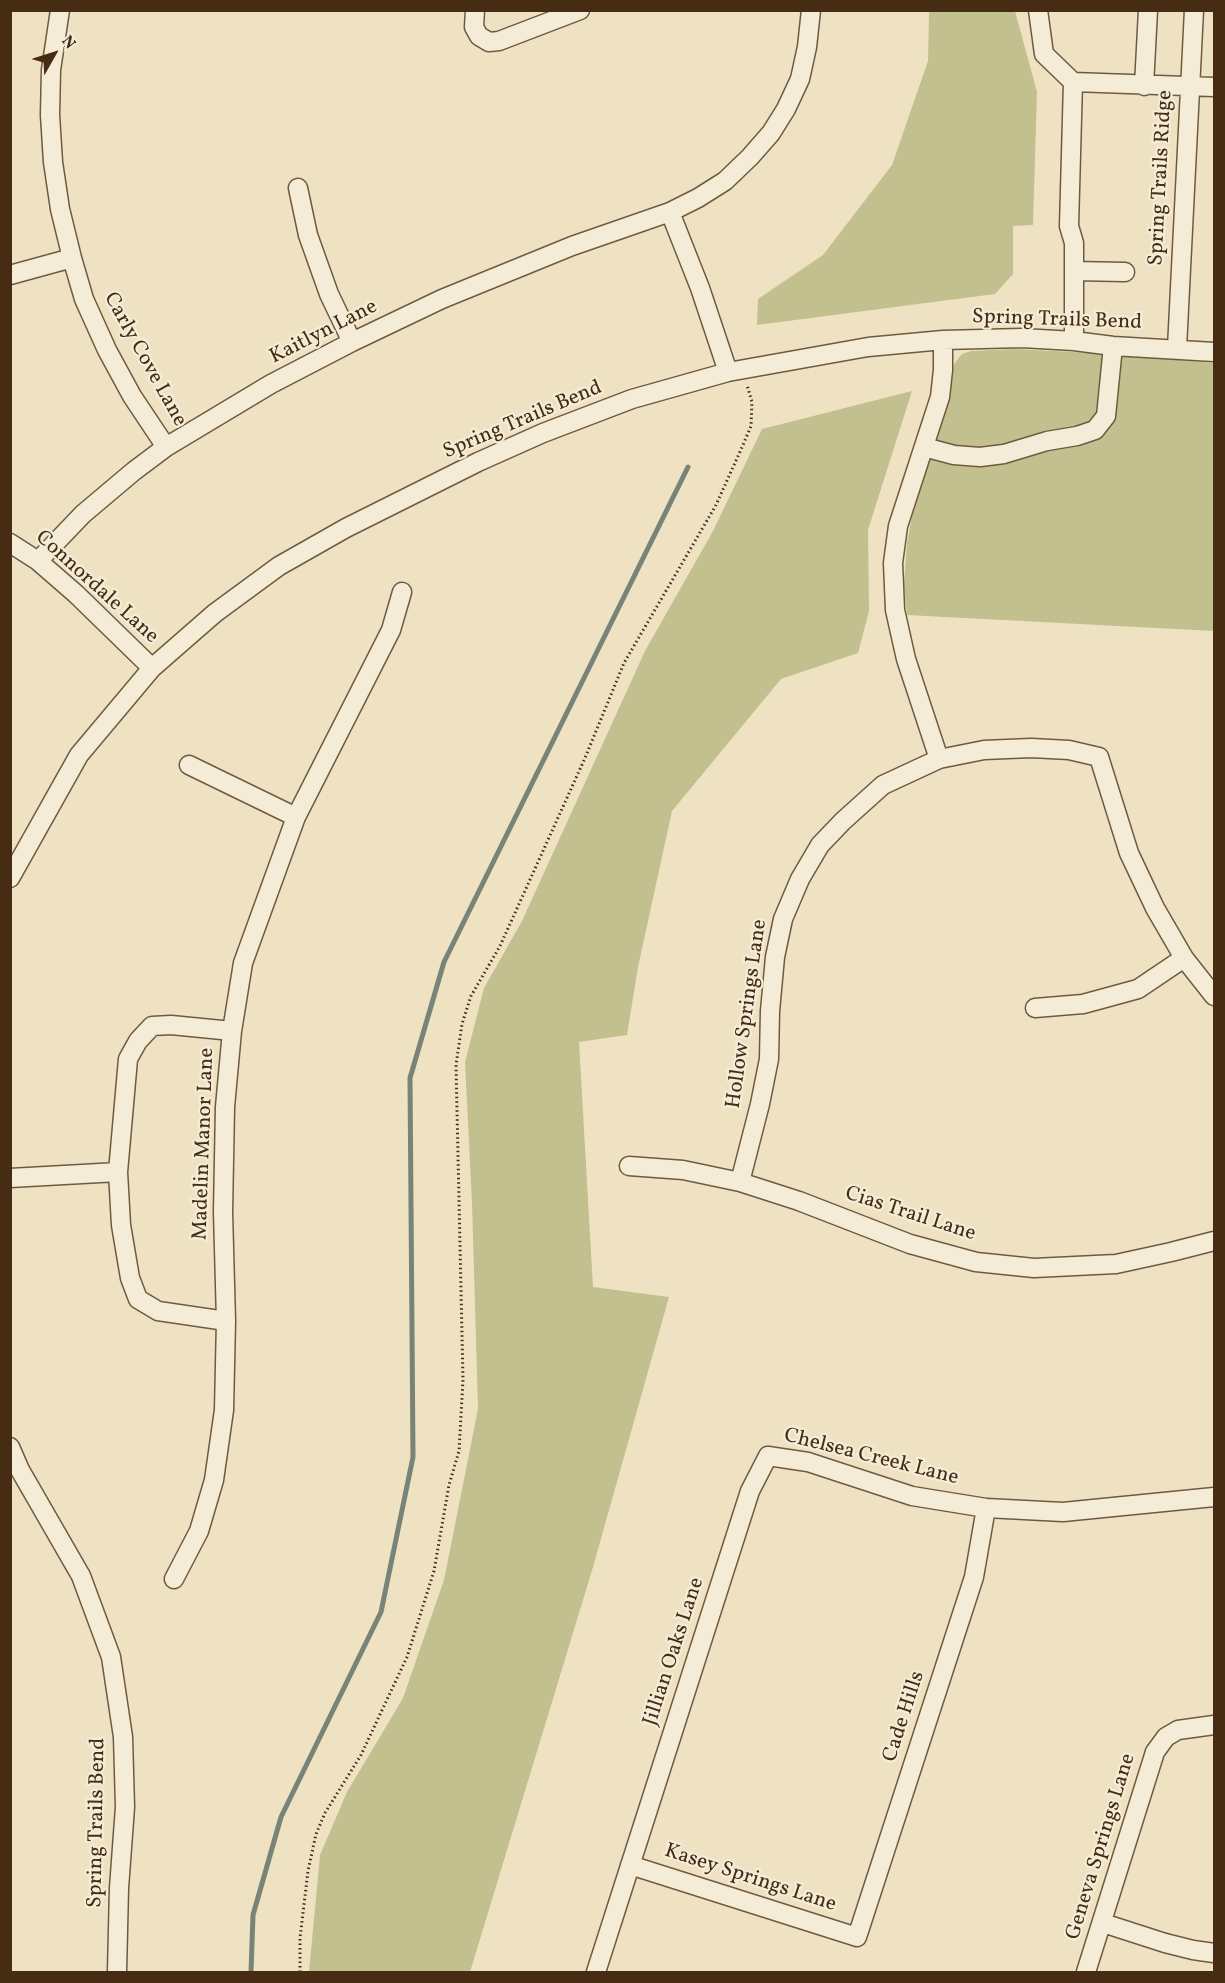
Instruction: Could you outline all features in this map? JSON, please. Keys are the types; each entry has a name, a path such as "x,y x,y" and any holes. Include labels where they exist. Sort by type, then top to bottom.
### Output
{"street":[{"name":"Carly Cove Lane","path":"60,10 51,70 50,116 53,162 60,209 84,298 107,350 132,396 166,447"},
{"path":"475,10 474,27 479,36 489,42 499,41 580,10"},
{"path":"735,371 670,212 725,181 750,158 771,133 786,109 800,79 812,10"},
{"path":"1038,10 1044,54 1073,82 1189,88 1215,87"},
{"path":"1144,86 1148,10"},
{"name":"Spring Trails Ridge","path":"1177,348 1194,10"},
{"path":"1073,82 1069,225 1074,243 1074,341"},
{"path":"298,188 311,245 328,294 352,342"},
{"name":"Kaitlyn Lane","path":"38,561 83,514 134,471 166,447 272,384 442,299 506,272 670,212"},
{"path":"10,275 72,258"},
{"path":"1074,271 1125,272"},
{"name":"Spring Trails Bend","path":"10,878 79,755 152,668 214,613 279,566 346,528 478,462 543,433 632,399 735,371 868,347 943,340 1022,338 1215,352"},
{"path":"939,759 906,659 895,610 893,563 898,526 940,397 943,340"},
{"path":"924,447 954,455 980,457 1004,454 1095,430 1106,416 1113,346"},
{"name":"Connordale Lane","path":"10,543 38,561 76,594 152,668"},
{"name":"Madelin Manor Lane","path":"174,1579 199,1531 214,1480 224,1410 225,1107 232,1031 243,963 296,817 391,630 402,592"},
{"name":"Hollow Springs Lane","path":"740,1182 769,1059 770,1011 775,957 783,919 800,879 820,845 843,820 883,785 939,759 984,750 1031,747 1069,750 1099,757 1129,853 1155,908 1184,958"},
{"path":"189,765 296,817"},
{"path":"1035,1008 1083,1004 1138,989 1184,958 1215,996"},
{"path":"226,1321 158,1311 138,1299 130,1278 121,1225 118,1172 128,1059 138,1041 152,1026 171,1025 232,1031"},
{"name":"Cias Trail Lane","path":"629,1166 683,1170 740,1182 799,1201 910,1244 976,1262 1034,1268 1116,1264 1215,1241"},
{"path":"10,1178 118,1172"},
{"name":"Spring Trails Bend","path":"10,1447 20,1470 81,1576 111,1657 124,1748 125,1807 119,1888 117,1972"},
{"name":"Chelsea Creek Lane","path":"768,1456 808,1462 912,1496 986,1508 1064,1512 1215,1497"},
{"name":"Jillian Oaks Lane","path":"596,1972 750,1491 768,1456"},
{"name":"Cade Hills","path":"857,1936 974,1578 986,1508"},
{"name":"Geneva Springs Lane","path":"1086,1972 1155,1752 1166,1737 1178,1730 1215,1725"},
{"name":"Kasey Springs Lane","path":"630,1865 857,1936"},
{"path":"1103,1923 1165,1943 1215,1953"}],"path":[{"path":"300,1972 300,1938 308,1871 316,1834 325,1813 361,1755 407,1657 434,1571 449,1485 459,1451 463,1380 456,1065 462,1024 471,996 501,946 585,758 624,663 716,505 751,426 752,402 735,371"}],"shaded area":[{"path":"929,11 1015,11 1037,92 1033,225 1013,226 1013,274 995,294 757,325 758,299 823,255 892,165 928,61"},
{"path":"1015,349 1214,363 1214,631 907,615 904,584 907,543 912,516 948,401 954,364 962,354 971,351"},
{"path":"912,391 868,530 869,611 858,653 781,679 672,811 638,967 627,1035 579,1042 593,1287 669,1297 593,1567 470,1972 309,1972 320,1855 347,1792 403,1698 444,1580 478,1409 465,1062 484,988 522,921 645,651 713,531 762,429"}],"waterway":[{"path":"251,1972 253,1915 281,1817 381,1612 413,1457 410,1078 444,962 688,467"}]}
